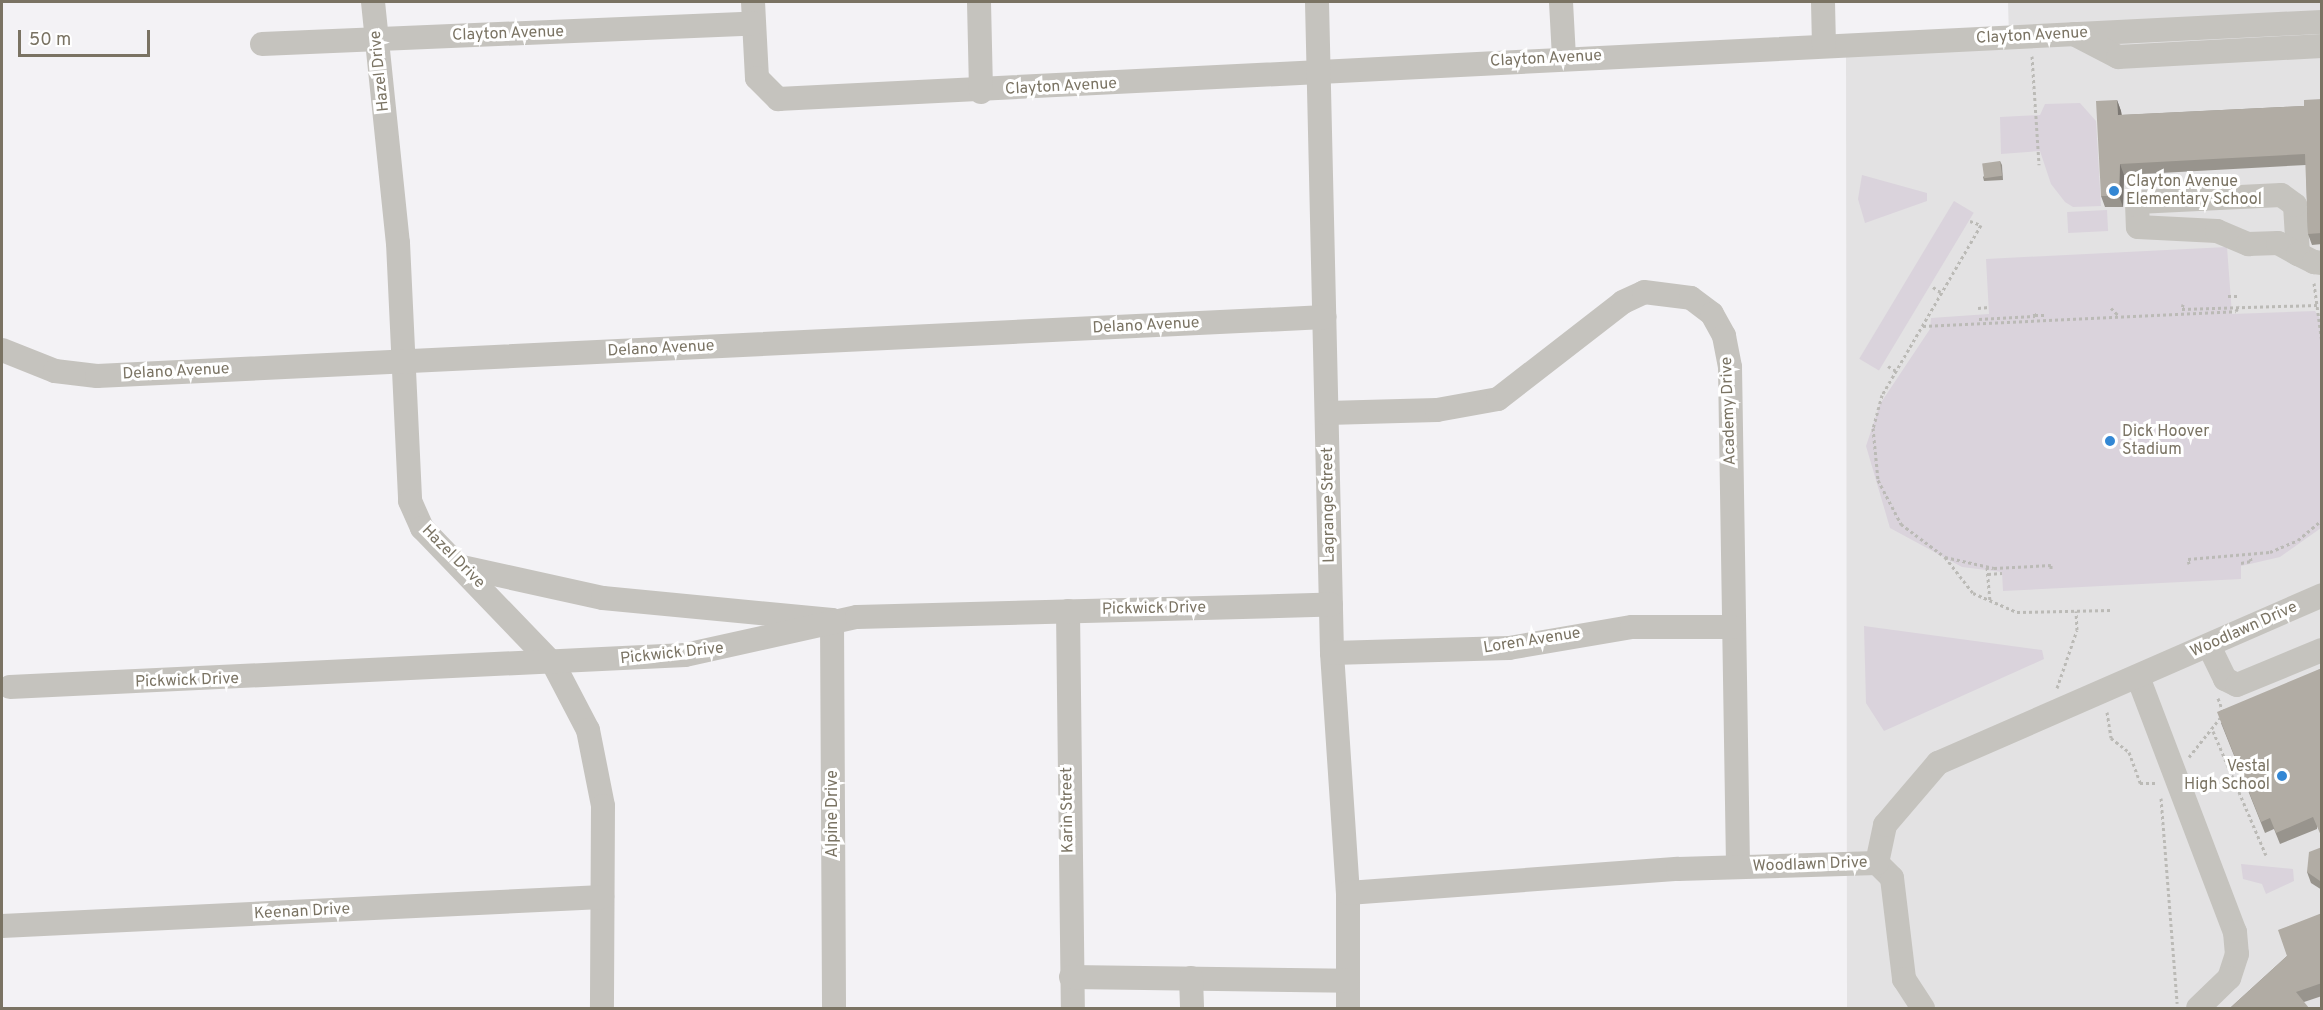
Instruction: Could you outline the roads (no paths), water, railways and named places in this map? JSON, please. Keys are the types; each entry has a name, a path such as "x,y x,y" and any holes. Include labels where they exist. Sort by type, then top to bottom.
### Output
{"street":[{"name":"Hazel Drive","path":"373,2 398,243 410,501 422,528 554,665 588,730 597,769 602,897 602,1008"},
{"path":"979,2 981,92"},
{"name":"Lagrange Street","path":"1317,2 1332,653 1348,893 1348,1008"},
{"path":"1561,2 1564,58"},
{"path":"1822,2 1824,46"},
{"name":"Clayton Avenue","path":"262,44 377,40 753,12 757,78 772,95 981,92 1564,58 2322,22"},
{"path":"2074,34 2118,57 2322,46"},
{"path":"2298,254 2295,205 2281,195 2137,202 2138,227 2217,231 2248,244 2278,243 2298,254 2322,263"},
{"name":"Academy Drive","path":"1327,413 1437,410 1498,399 1623,302 1644,292 1691,298 1712,314 1725,336 1730,367 1732,627 1738,867"},
{"name":"Delano Avenue","path":"2,350 55,371 97,376 1325,317"},
{"path":"462,567 603,598 832,620"},
{"name":"Woodlawn Drive","path":"1348,893 1738,867 1877,863 1885,825 1938,763 2322,595"},
{"name":"Pickwick Drive","path":"10,687 554,665 740,647 832,620 1068,611 1331,605"},
{"name":"Karin Street","path":"1068,611 1072,1008"},
{"name":"Alpine Drive","path":"832,620 834,1008"},
{"name":"Loren Avenue","path":"1332,653 1509,648 1632,627 1732,627"},
{"path":"2209,646 2224,679 2237,685 2322,650"},
{"path":"2138,677 2235,932 2237,954 2229,978 2188,1006"},
{"path":"1877,863 1892,878 1904,979 1920,1008"},
{"name":"Keenan Drive","path":"2,926 602,897"},
{"path":"1071,977 1348,981"},
{"path":"1191,978 1192,1008"}],"place":[{"name":"Clayton Avenue Elementary School","path":"2114,191"},
{"name":"Dick Hoover Stadium","path":"2110,441"},
{"name":"Vestal High School","path":"2282,776"}]}
